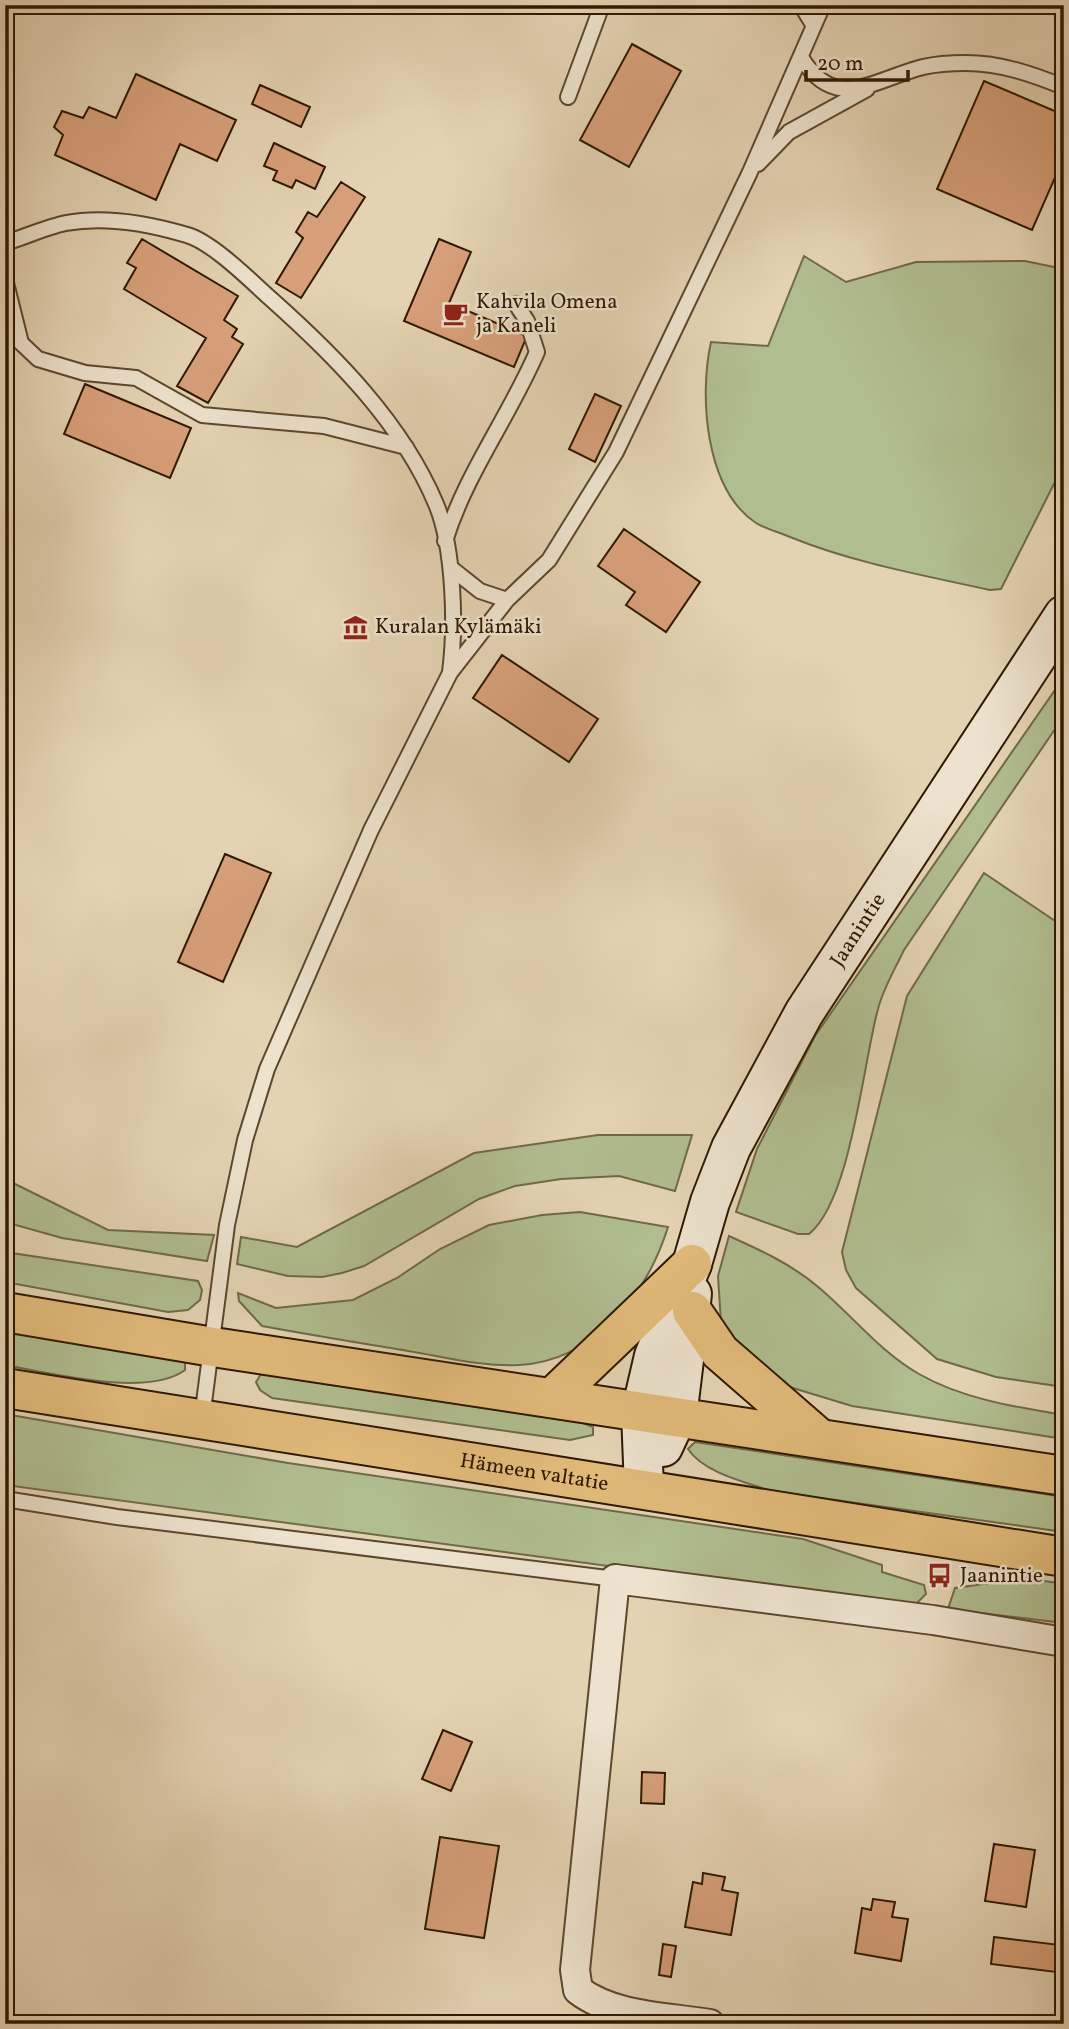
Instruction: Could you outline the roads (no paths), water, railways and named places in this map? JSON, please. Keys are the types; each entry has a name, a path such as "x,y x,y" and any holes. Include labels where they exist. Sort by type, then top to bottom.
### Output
{"highway":[{"path":"552,1398 692,1264"},
{"path":"692,1311 720,1352 819,1438"},
{"path":"5,1312 213,1347 1064,1476"},
{"name":"Hämeen valtatie","path":"5,1388 1064,1557"}],"main road":[{"name":"Jaanintie","path":"659,1414 654,1356 692,1264 710,1202 731,1148 791,1037 1064,615"},
{"name":"Jaanintie","path":"643,1489 659,1414 692,1311 692,1264"}],"street":[{"path":"710,2024 611,2008 591,2000 578,1990 575,1970 615,1579 933,1620 1064,1642"}],"lane":[{"path":"568,97 602,5"},
{"path":"801,5 814,26"},
{"path":"201,1421 213,1347 227,1225 259,1090 372,830 450,673 508,600 549,560 616,452 750,172 823,5"},
{"path":"801,57 812,76 838,89 874,85"},
{"path":"750,172 789,132 874,85 924,67 967,63 1022,70 1064,87"},
{"path":"5,243 66,223 125,223 190,235 231,263 315,338 406,447 437,506 451,568 454,641 450,673"},
{"path":"5,279 22,343 38,359 85,373 136,378 202,415 324,426 406,447"},
{"path":"445,542 455,510 491,440 520,393 537,352 527,321 516,304"},
{"path":"451,568 480,591 508,600"},
{"path":"5,1499 117,1517 615,1579"}],"place":[{"name":"Kahvila Omena ja Kaneli","path":"456,314"},
{"name":"Kuralan Kylämäki","path":"355,627"},
{"name":"Jaanintie","path":"940,1576"}]}
